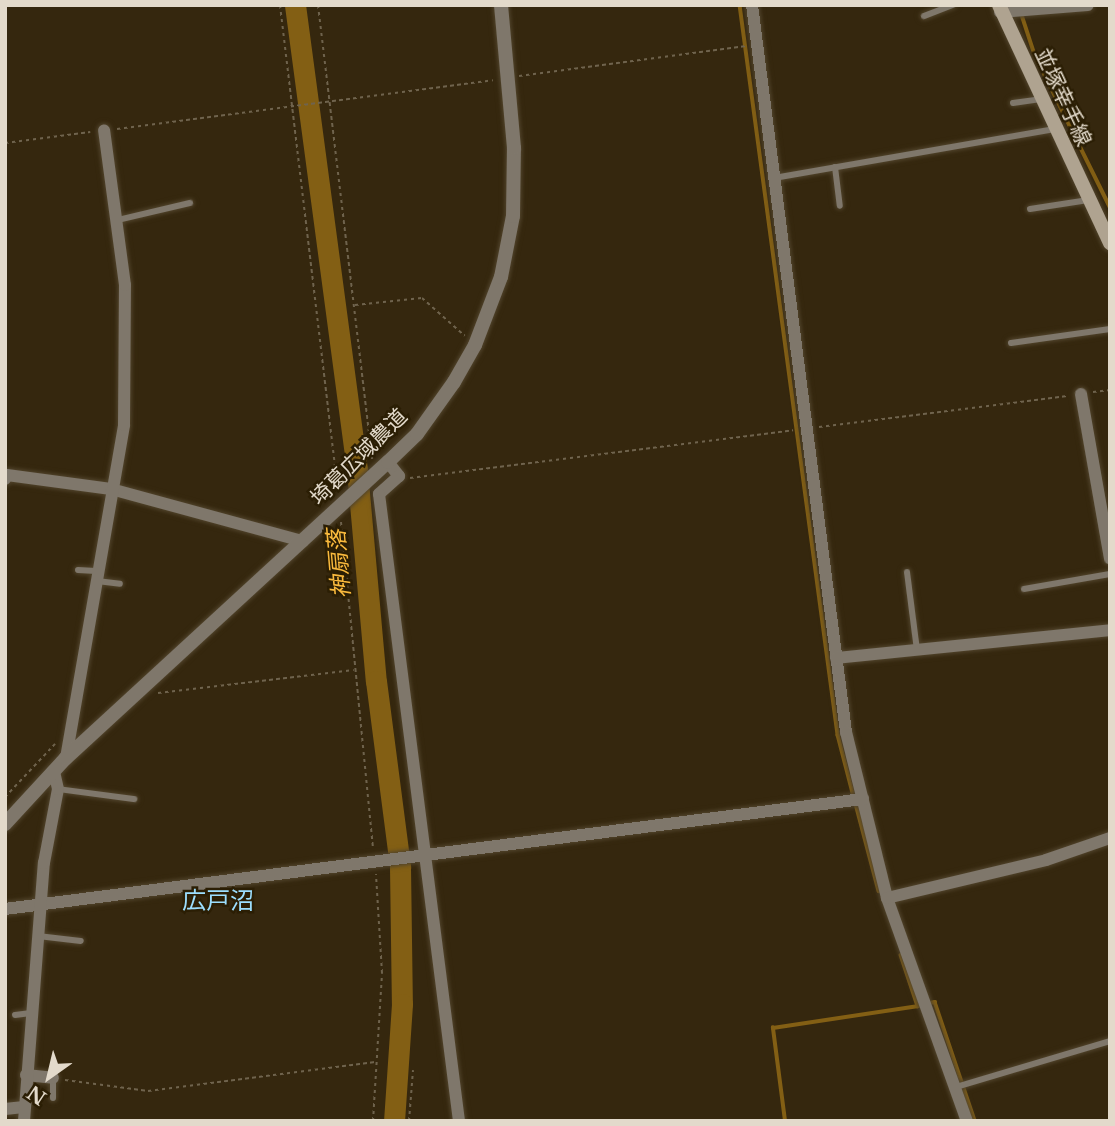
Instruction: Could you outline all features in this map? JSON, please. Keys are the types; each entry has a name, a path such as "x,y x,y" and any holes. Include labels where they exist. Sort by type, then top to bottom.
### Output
{"main road":[{"name":"並塚幸手線","path":"999,9 1110,243"}],"street":[{"name":"埼葛広域農道","path":"5,824 66,758 417,434 475,345 501,277 513,216 514,148 500,5"},
{"path":"752,5 846,732 887,898 967,1121"},
{"path":"999,9 1088,5"},
{"path":"66,758 95,576 124,425 127,346 118,220 104,130"},
{"path":"1081,394 1110,558"},
{"path":"388,462 399,476 379,494 459,1121"},
{"path":"5,479 7,475 111,489 303,541"},
{"path":"836,658 1110,630"},
{"path":"24,1121 40,905 58,789 54,771"},
{"path":"5,909 863,799"},
{"path":"887,898 1046,860 1110,838"},
{"path":"26,1074 53,1078"},
{"path":"5,1109 24,1107"}],"lane":[{"path":"924,16 953,5"},
{"path":"1013,103 1041,99"},
{"path":"774,178 1055,130"},
{"path":"835,167 840,206"},
{"path":"1030,209 1088,200"},
{"path":"118,220 190,203"},
{"path":"1011,343 1110,329"},
{"path":"78,570 120,584"},
{"path":"907,572 917,650"},
{"path":"1024,589 1110,574"},
{"path":"58,789 134,799"},
{"path":"38,936 81,941"},
{"path":"15,1015 31,1013"},
{"path":"956,1087 1110,1041"},
{"path":"53,1078 53,1098"}],"path":[{"path":"280,5 340,520 374,862 382,973 373,1121"},
{"path":"318,5 374,475"},
{"path":"5,143 758,45"},
{"path":"354,305 422,298 475,345"},
{"path":"399,476 412,479 1110,390"},
{"path":"139,691 165,693 355,670"},
{"path":"5,797 71,730"},
{"path":"53,1078 148,1091 376,1062"},
{"path":"409,1121 412,1070"}],"waterway":[{"name":"神扇落","path":"295,5 357,470 376,681 400,867 402,1004 394,1121"},
{"path":"740,5 838,735 854,797"},
{"path":"1022,15 1034,53 1110,207"},
{"path":"856,804 879,891"},
{"path":"901,955 918,1006"},
{"path":"929,1003 935,1002 975,1121"},
{"path":"785,1121 773,1028 918,1006"}],"district":[{"name":"広戸沼","path":"218,901"}]}
